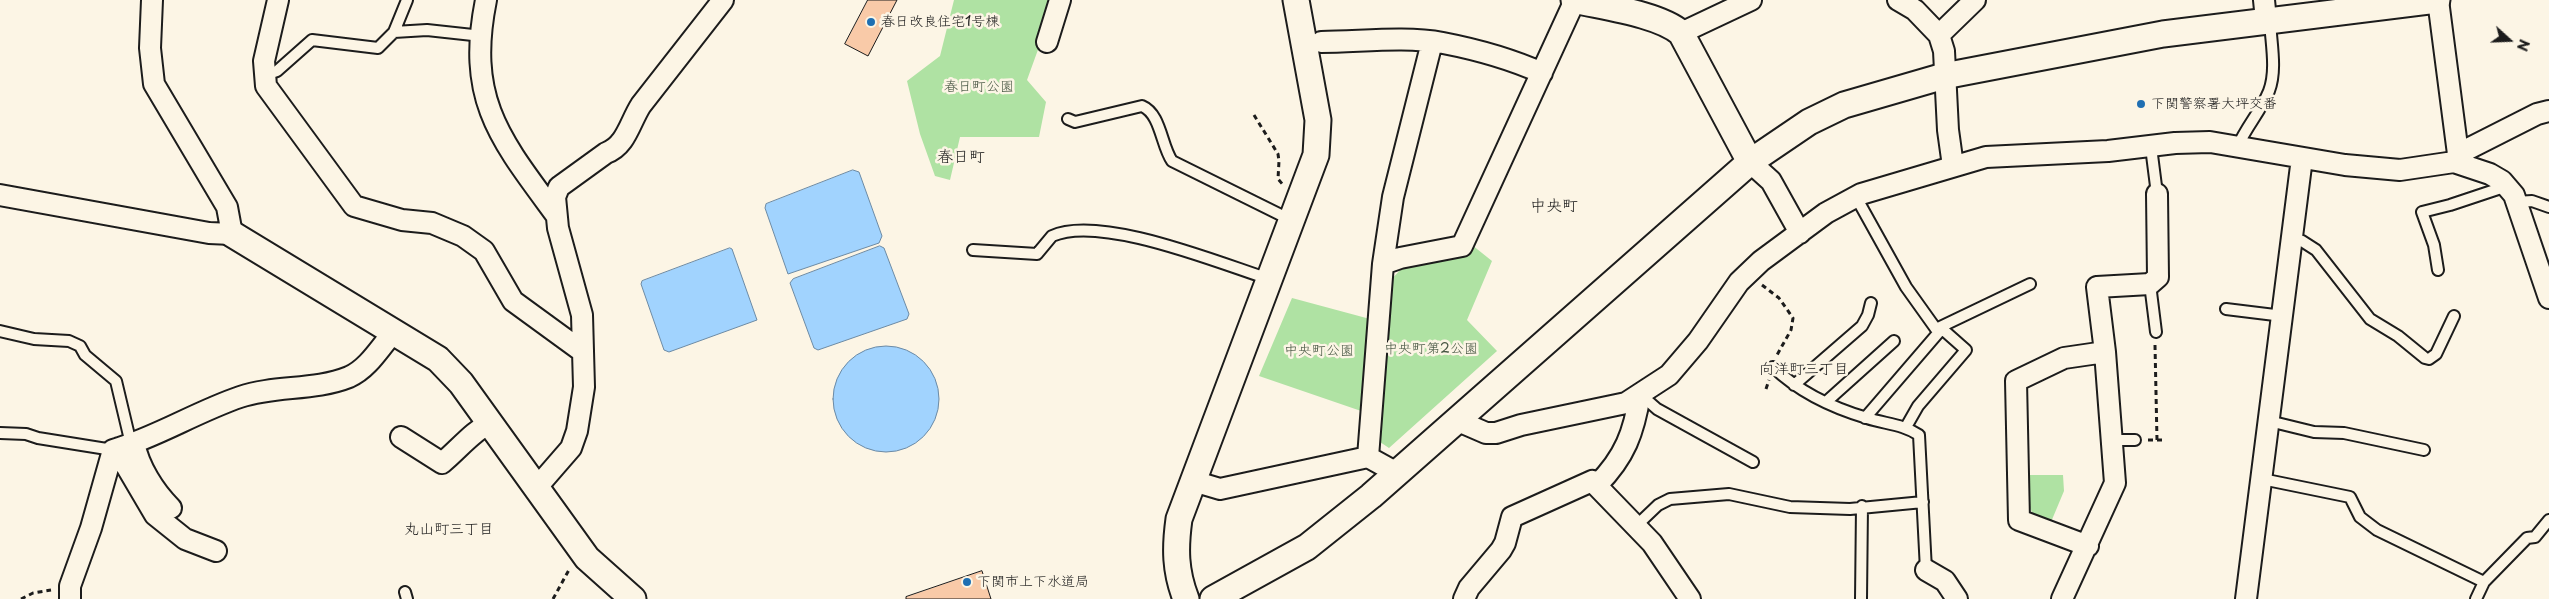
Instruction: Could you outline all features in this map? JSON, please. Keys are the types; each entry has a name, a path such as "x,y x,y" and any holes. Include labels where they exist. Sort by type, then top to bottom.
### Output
{"street":[{"path":"152,0 150,55 154,84 227,207 232,234"},
{"path":"278,0 264,61 266,86 354,206 402,220 432,223 463,236 484,250 513,301 583,352"},
{"path":"486,0 480,72 492,118 508,150 556,215"},
{"path":"538,486 571,448 577,431 584,387 582,315 556,215 555,197 559,187 606,153 614,150 622,142 631,121 641,105 723,0"},
{"path":"1047,42 1060,0"},
{"path":"1186,599 1178,581 1174,552 1178,519 1316,155 1318,139 1311,76 1296,0"},
{"path":"1383,264 1400,258 1462,246 1575,0 1658,20 1672,25 1681,33 1750,162 1770,181 1800,233"},
{"path":"1681,33 1751,0"},
{"path":"1898,0 1915,10 1939,35 1944,51 1944,76 1952,166"},
{"path":"1939,35 1975,0"},
{"path":"1213,599 1307,547 1371,496 1750,162 1809,122 1844,105 1944,76 2266,13 2438,0 2456,158"},
{"path":"1321,42 1443,43 1527,66 1542,73"},
{"path":"1368,457 1383,264 1393,197 1432,42"},
{"path":"1456,420 1486,433 1496,433 1521,425 1626,402 1669,375 1698,341 1739,282 1747,274 1826,213 1856,197 1986,156 2108,151 2210,142 2302,158 2400,170 2456,158 2522,121 2549,111"},
{"path":"2246,599 2294,239 2302,158"},
{"path":"2456,158 2490,174 2511,194 2549,298"},
{"path":"2062,599 2088,546 2115,483 2105,352 2096,287 2150,284 2158,277 2157,194"},
{"path":"0,195 209,233 232,234 438,359 462,382 538,486 587,558 633,599"},
{"path":"70,599 70,586 124,446 242,396 301,388 350,376 374,357 387,340"},
{"path":"2088,546 2019,520 2016,381 2064,358 2105,352"},
{"path":"1597,485 1629,442 1640,394"},
{"path":"401,437 442,463 457,451 477,429 491,422"},
{"path":"124,446 147,475 161,498 171,508"},
{"path":"124,446 125,464 155,515 185,539 216,551"},
{"path":"1193,481 1220,490 1368,457 1397,473"},
{"path":"1464,599 1469,588 1505,543 1512,517 1592,481 1652,543 1690,599"},
{"path":"1926,570 1945,581 1957,599"}],"lane":[{"path":"265,75 277,71 312,40 378,48 394,32 407,0"},
{"path":"2238,146 2244,131 2265,100 2271,82 2266,13"},
{"path":"394,32 427,30 482,36"},
{"path":"1068,119 1075,122 1142,106 1153,116 1172,161 1292,220"},
{"path":"2151,147 2157,194"},
{"path":"2438,270 2434,245 2422,212 2511,194 2549,207"},
{"path":"1856,197 1906,287 1938,328 1966,350 1918,406 1906,427"},
{"path":"973,250 1037,254 1052,236 1085,231 1141,237 1268,280"},
{"path":"2294,239 2302,241 2316,250 2370,319 2398,336 2425,358 2430,359 2436,354 2454,316"},
{"path":"1938,328 2030,284"},
{"path":"2150,284 2156,332"},
{"path":"1794,385 1862,326 1868,315 1871,303"},
{"path":"2226,309 2283,316"},
{"path":"1866,418 1939,332 1938,328"},
{"path":"0,331 34,339 69,341 80,346 85,355 116,381 124,446 38,438 26,434 0,433"},
{"path":"1826,402 1894,341"},
{"path":"1773,367 1794,385 1826,402 1866,418 1906,427 1919,435 1926,570"},
{"path":"1640,394 1656,409 1753,462"},
{"path":"2270,421 2314,432 2344,433 2424,450"},
{"path":"2112,440 2135,440"},
{"path":"2262,479 2350,497 2360,517 2369,524 2484,582"},
{"path":"1636,526 1658,505 1670,500 1729,494 1790,507 1850,509 1862,506 1922,502"},
{"path":"1861,599 1862,506"},
{"path":"2476,599 2484,582 2527,538 2535,537 2549,520"}],"path":[{"path":"1254,115 1278,154 1278,179 1288,189"},
{"path":"1747,274 1779,298 1793,318 1766,389"},
{"path":"2156,332 2157,440"},
{"path":"553,599 570,568 584,552"},
{"path":"21,599 33,593 51,590 70,599"}],"green space":[{"name":"春日町公園","path":"954,0 1056,0 1027,80 1046,102 1039,137 960,137 950,180 935,176 920,134 907,81 940,56"},
{"name":"中央町第2公園","path":"1472,245 1492,261 1467,320 1497,351 1389,448 1380,442 1389,282 1403,267 1469,256"},
{"name":"中央町公園","path":"1292,298 1370,319 1364,412 1259,376"},
{"path":"2028,475 2063,475 2064,491 2051,522 2034,516 2028,504"}],"water":[{"path":"853,170 859,172 882,236 879,243 788,274 765,208 766,204"},
{"path":"880,246 884,248 909,314 907,319 818,350 814,348 790,283 793,279"},
{"path":"730,248 732,249 757,320 669,352 664,350 641,284 642,281"},
{"path":"886,346 906,350 924,361 935,379 939,399 935,419 924,437 906,448 886,452 866,448 848,437 837,419 833,399 837,379 848,361 866,350"}],"building":[{"name":"春日改良住宅1号棟","path":"868,0 897,0 868,56 845,44"},
{"name":"下関市上下水道局","path":"982,571 991,599 906,599 906,597"}],"place":[{"name":"春日改良住宅1号棟","path":"871,22"},
{"name":"下関警察署大坪交番","path":"2141,104"},
{"name":"下関市上下水道局","path":"967,582"}],"district":[{"name":"春日町","path":"961,158"},
{"name":"中央町","path":"1554,207"},
{"name":"向洋町三丁目","path":"1804,370"},
{"name":"丸山町三丁目","path":"449,530"}]}
